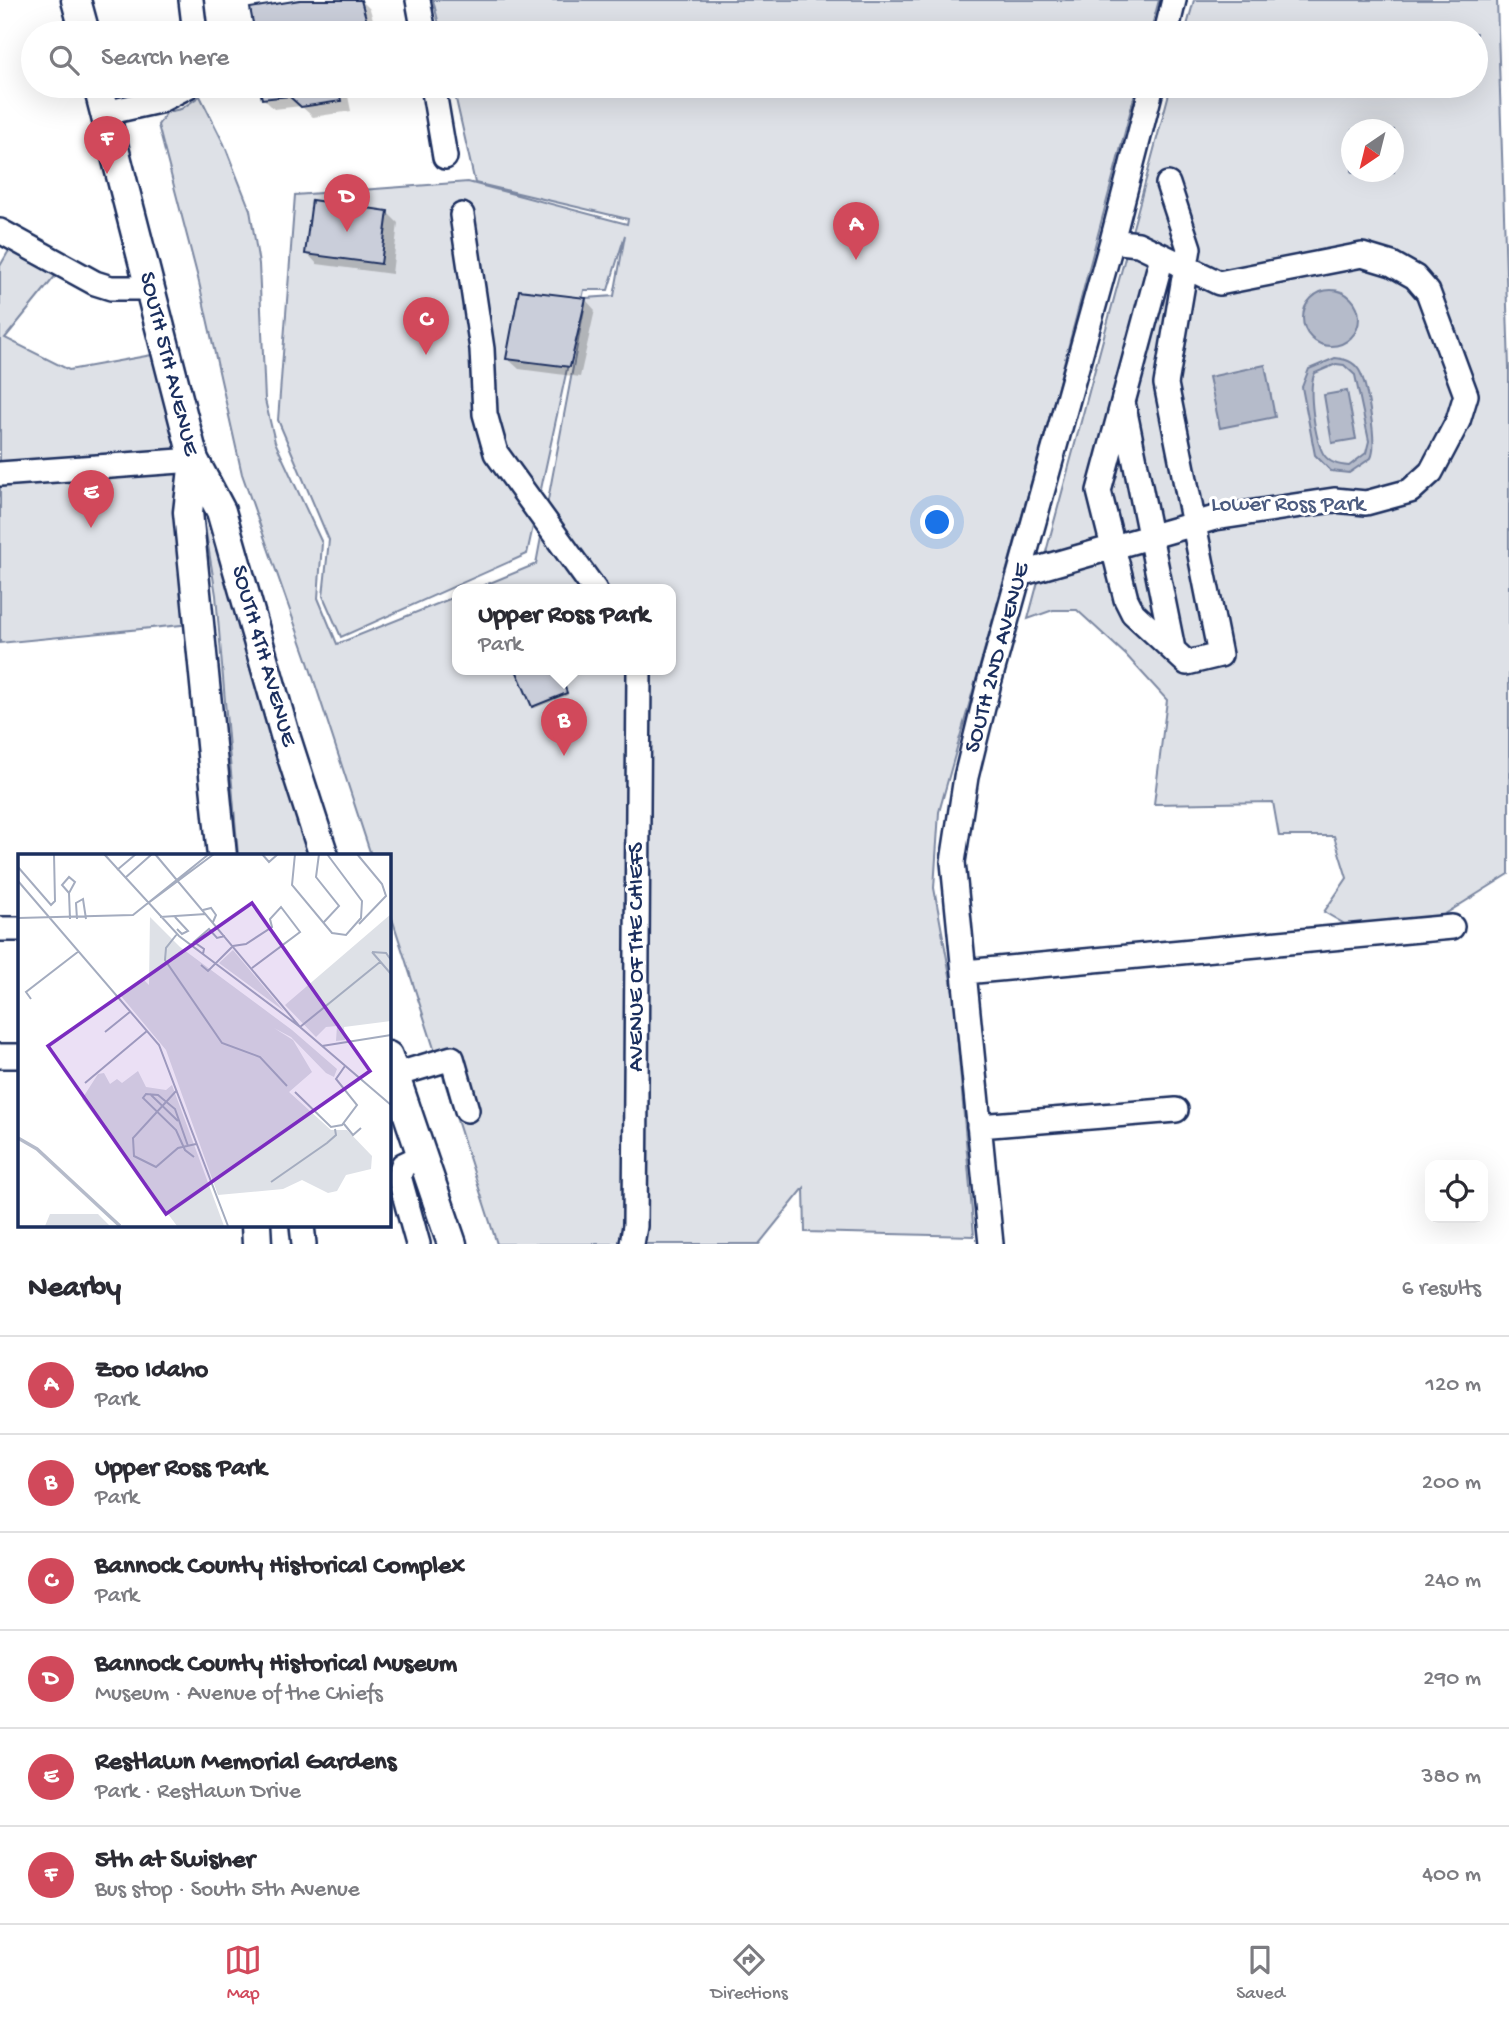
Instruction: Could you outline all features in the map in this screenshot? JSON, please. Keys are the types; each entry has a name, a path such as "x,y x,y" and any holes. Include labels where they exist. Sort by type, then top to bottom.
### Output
{"main road":[{"path":"76,0 82,21"},
{"name":"SOUTH 5TH AVENUE","path":"101,98 194,460 188,512 222,854"},
{"name":"SOUTH 4TH AVENUE","path":"194,460 221,511 285,735 323,854"},
{"path":"391,1070 452,1244"},
{"path":"256,1226 257,1244"}],"street":[{"path":"191,0 194,21"},
{"path":"418,0 422,21"},
{"path":"1169,21 1174,0"},
{"path":"105,113 165,98"},
{"path":"435,98 445,157"},
{"name":"SOUTH 2ND AVENUE","path":"992,1244 953,862 966,777 1149,98"},
{"path":"1163,257 1099,491 1112,547 1133,614 1187,663 1220,655 1166,384 1189,248 1168,184"},
{"path":"462,215 482,349 485,414 496,453 590,584"},
{"path":"0,231 103,285 122,289 150,288"},
{"path":"1020,574 1215,517 1334,500 1366,503 1409,491 1431,472 1458,421 1466,395 1428,292 1415,277 1392,264 1362,255 1219,283 1185,269 1138,244 1112,241"},
{"path":"1122,399 1173,649"},
{"path":"0,474 194,460"},
{"name":"AVENUE OF THE CHIEFS","path":"632,1244 635,1226 639,675"},
{"path":"965,972 1452,927"},
{"path":"0,929 18,929"},
{"path":"0,1056 18,1056"},
{"path":"391,1070 452,1058 467,1110"},
{"path":"979,1126 1177,1110"},
{"path":"418,1244 399,1177 403,1165 422,1156"},
{"path":"302,1226 304,1244"}],"green space":[{"path":"433,0 1159,0 1153,21 438,21"},
{"name":"Lower Ross Park","path":"1194,0 1497,0 1509,368 1509,874 1437,919 1357,931 1324,912 1347,878 1334,836 1279,836 1273,802 1154,804 1167,700 1126,655 1077,610 1053,610 1028,619 1168,98 1488,98 1488,21 1188,21"},
{"path":"201,98 224,144 250,210 259,264 265,400 275,442 322,543 318,598 337,644 452,598 452,675 676,675 676,584 488,584 536,564 586,298 614,296 625,235 608,290 584,290 527,554 460,584 452,584 452,587 341,637 323,596 329,540 278,420 295,195 468,182 627,224 628,219 475,183 456,98 1134,98 1057,390 939,812 934,888 954,997 974,1236 805,1232 804,1188 759,1244 497,1244 390,912 390,854 371,854 306,656 242,474 198,278 158,125 167,112 181,109"},
{"path":"15,240 65,264 5,338 69,370 152,355 173,431 191,624 0,643 0,266"},
{"path":"212,513 314,854 238,854 216,595 203,514"}],"water":[{"path":"1331,290 1351,298 1359,318 1351,338 1331,346 1311,338 1303,318 1311,298"},
{"path":"1339,358 1354,364 1362,377 1371,414 1373,451 1371,458 1349,473 1331,471 1315,455 1302,387 1309,369","holes":["1336,364 1344,365 1355,375 1369,441 1366,453 1349,466 1335,463 1324,455 1318,438 1312,401 1315,373"]},
{"path":"1265,365 1275,417 1220,428 1209,377"},
{"path":"1347,391 1356,439 1332,443 1324,395"}],"building":[{"path":"300,0 361,0 367,21 253,21 250,8"},
{"path":"291,98 340,98 341,101 301,107"},
{"path":"312,200 388,211 381,264 305,254"},
{"path":"519,290 586,298 570,367 506,359"},
{"path":"518,675 561,675 567,693 532,707"}],"place":[{"name":"5th at Swisher","path":"107,174"},
{"name":"Bannock County Historical Museum","path":"347,232"},
{"name":"Zoo Idaho","path":"856,260"},
{"name":"Bannock County Historical Complex","path":"426,355"},
{"name":"Restlawn Memorial Gardens","path":"91,528"},
{"name":"Upper Ross Park","path":"564,756"}]}
